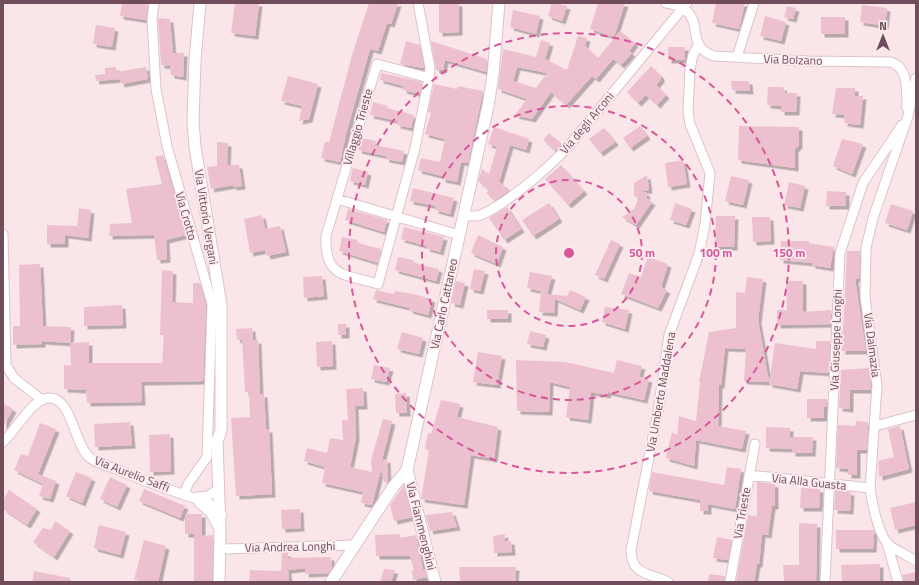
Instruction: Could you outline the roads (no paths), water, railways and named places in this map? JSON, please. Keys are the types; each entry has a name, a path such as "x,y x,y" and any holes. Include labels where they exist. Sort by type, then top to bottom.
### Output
{"street":[{"name":"Via Crotto","path":"154,3 152,20 156,89 167,146 212,304 207,457 188,484 189,496"},
{"name":"Via Vittorio Vergani","path":"200,3 195,60 193,122 195,147 221,305 221,431 224,440 219,582"},
{"path":"418,3 430,68 429,78"},
{"name":"Via Carlo Cattaneo","path":"331,582 393,487 407,470 459,235 465,215 491,88 499,3"},
{"path":"666,3 685,6 693,22 698,45"},
{"path":"737,57 754,3"},
{"name":"Via degli Arconi","path":"465,215 480,215 523,187 554,162 568,148 600,107 685,6"},
{"name":"Via Bolzano","path":"698,45 707,53 714,56 808,61 891,62 900,67 904,74 912,117"},
{"name":"Via Umberto Maddalena","path":"668,582 639,570 634,563 632,550 658,412 669,335 698,254 705,224 710,173 690,124 688,111 690,69 693,55 698,45"},
{"name":"Villaggio Trieste","path":"380,64 429,78 415,148 378,284 338,272 330,265 327,259 326,236 337,199 376,66 380,64"},
{"name":"Via Dalmazia","path":"898,582 887,543 876,515 870,488 877,385 865,297 866,248 871,223 912,117 916,78"},
{"name":"Via Giuseppe Longhi","path":"825,582 828,485 831,463 840,253 863,183 912,117"},
{"path":"337,199 397,218 459,235"},
{"path":"3,234 6,365 14,378 42,400 31,409 3,442"},
{"name":"Via Aurelio Saffi","path":"42,400 47,398 56,400 65,407 83,448 90,457 207,502 221,522"},
{"path":"875,426 916,415"},
{"name":"Via Vittorio Vergani","path":"221,431 217,441 226,582"},
{"name":"Via Trieste","path":"730,582 755,444"},
{"name":"Via Fiammenghini","path":"407,470 435,582"},
{"name":"Via Alla Guasta","path":"749,475 828,485 870,488"},
{"path":"189,496 208,496 219,489"},
{"name":"Via Aurelio Saffi","path":"189,496 221,522"},
{"path":"887,543 912,555 916,561"},
{"name":"Via Andrea Longhi","path":"225,549 354,545"},
{"path":"894,568 896,560 912,555"}]}
